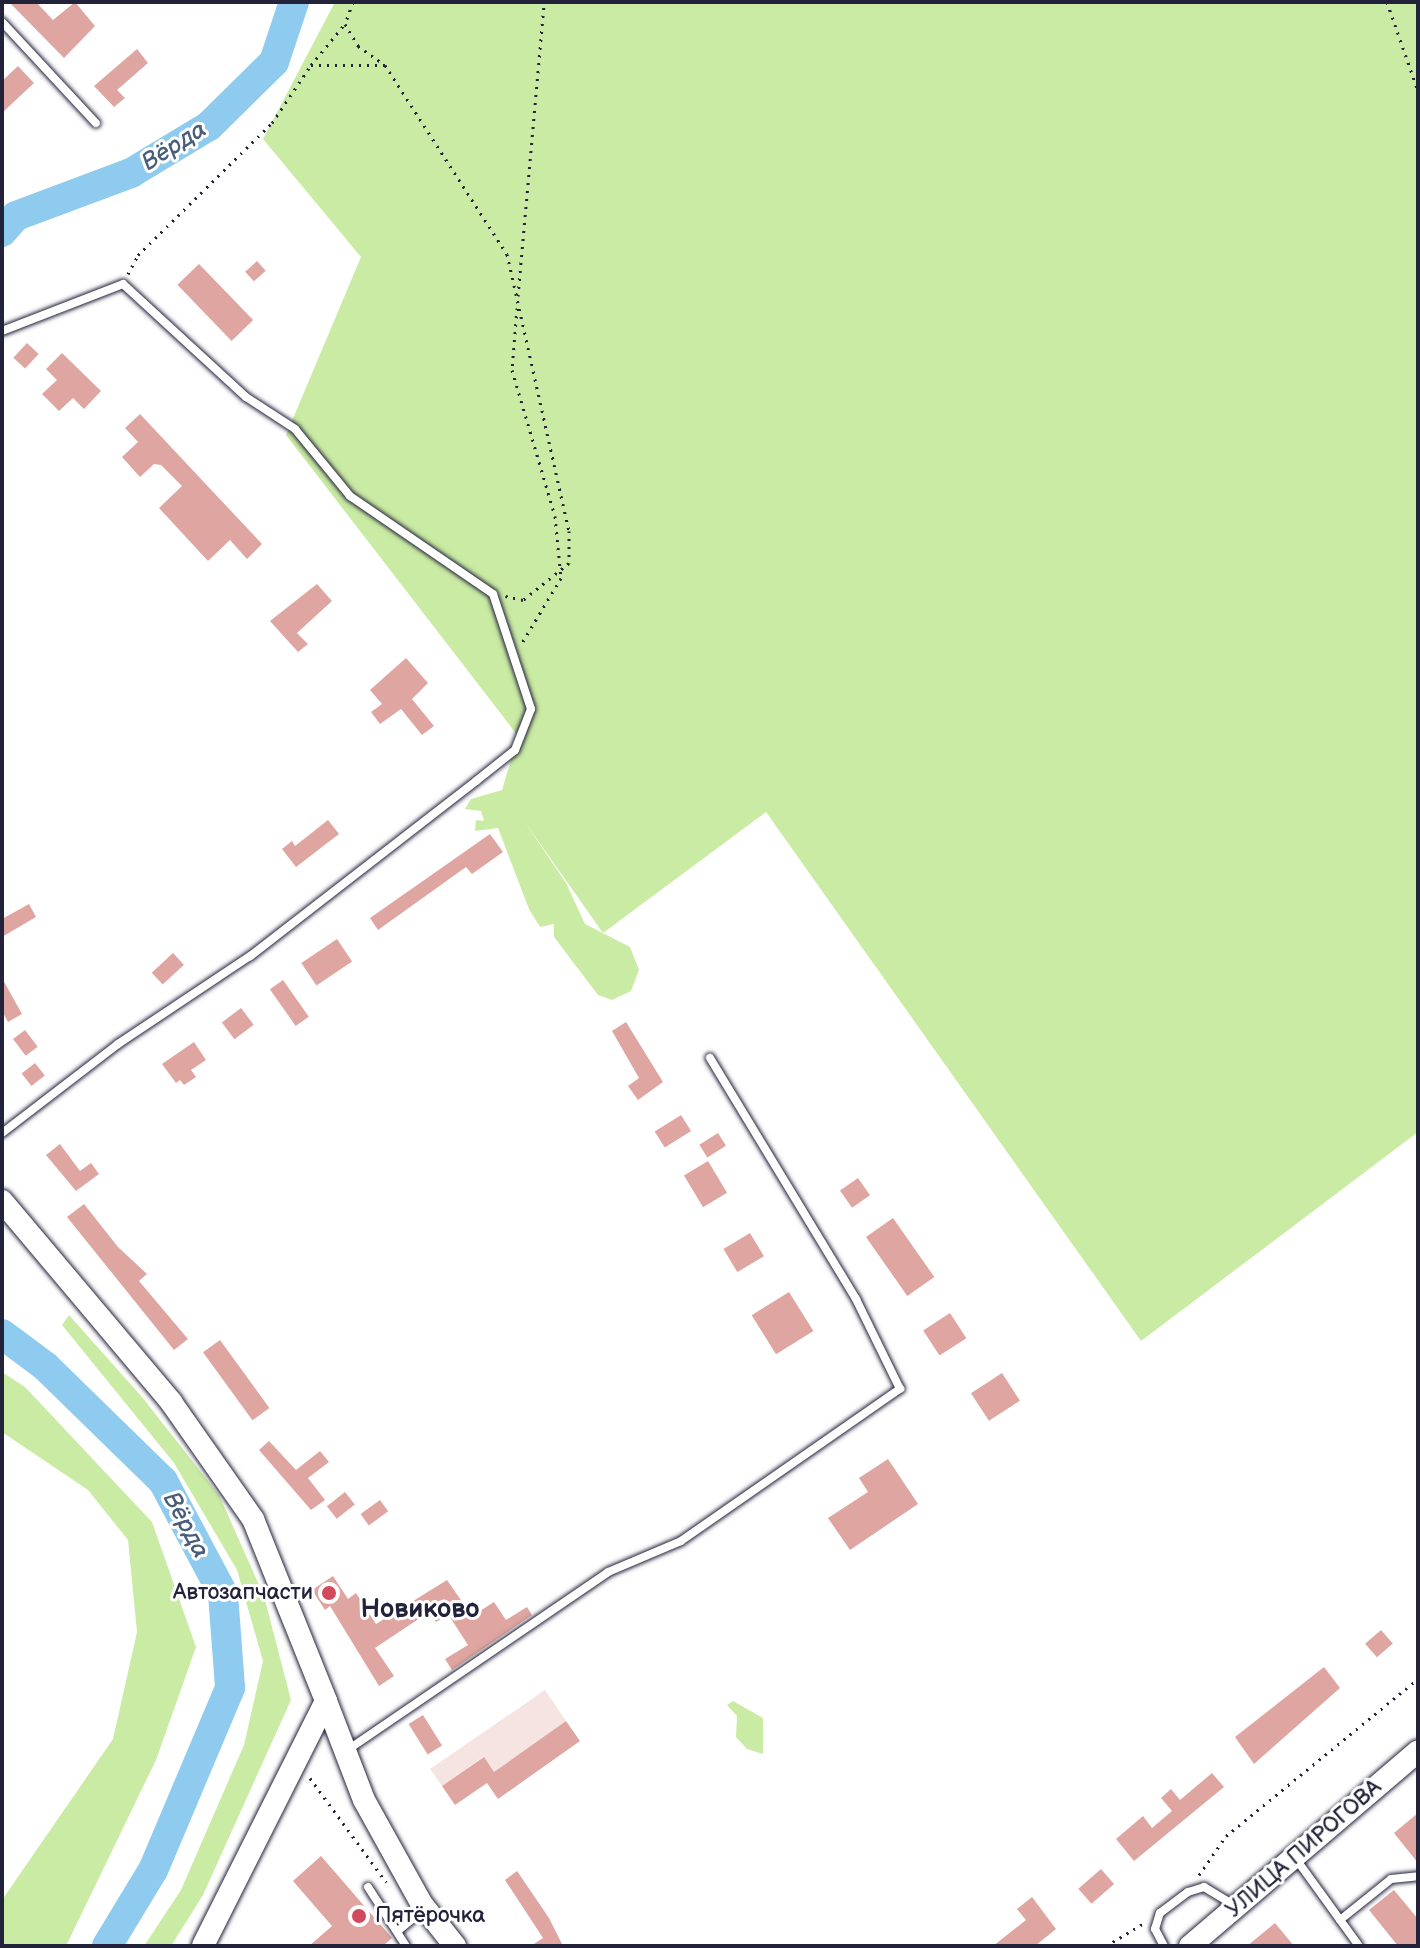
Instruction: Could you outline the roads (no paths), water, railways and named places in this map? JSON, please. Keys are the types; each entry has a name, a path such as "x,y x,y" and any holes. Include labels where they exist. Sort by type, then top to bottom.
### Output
{"street":[{"path":"2,1201 171,1402 253,1519 364,1800 425,1908 455,1946"},
{"path":"203,1946 326,1701"},
{"name":"УЛИЦА ПИРОГОВА","path":"1190,1946 1418,1751"}],"lane":[{"path":"2,22 96,123"},
{"path":"2,331 123,284 246,397 295,429 350,496 493,594 531,709 515,750 250,956 118,1044 2,1133"},
{"path":"346,1752 608,1572 681,1541 900,1389 856,1299 710,1058"},
{"path":"1294,1857 1357,1943 1346,1946"},
{"path":"1340,1920 1391,1879 1418,1876"},
{"path":"368,1887 399,1930 406,1946"},
{"path":"1164,1946 1155,1929 1160,1913 1188,1892 1204,1887 1236,1906"},
{"path":"399,1930 425,1908"}],"waterway":[{"name":"Вёрда","path":"2,232 16,216 131,173 209,126 274,62 294,2"},
{"name":"Вёрда","path":"2,1334 45,1366 163,1481 223,1594 230,1688 153,1870 107,1946"}],"place":[{"name":"Автозапчасти","path":"329,1593"},
{"name":"Пятёрочка","path":"359,1916"}],"district":[{"name":"Новиково","path":"420,1610"}]}
